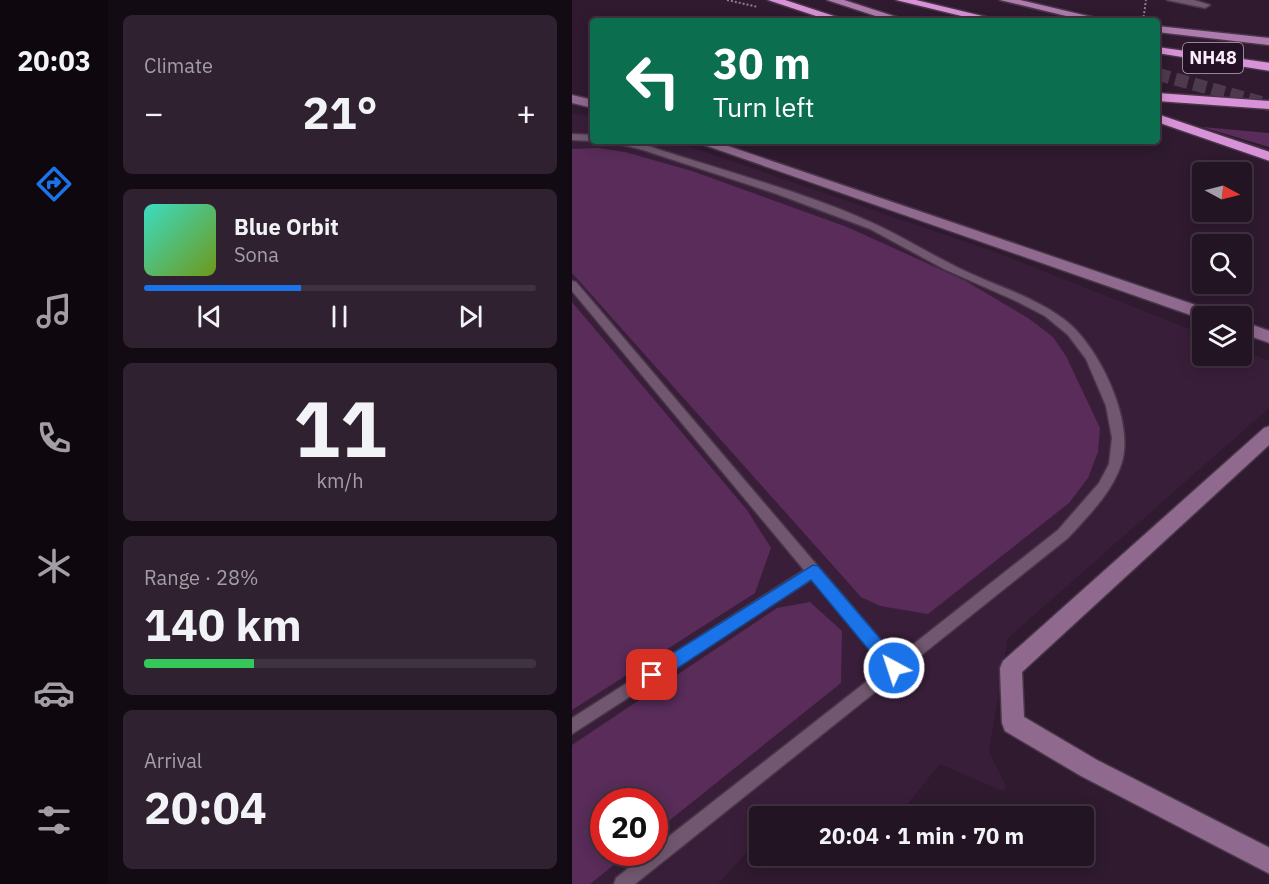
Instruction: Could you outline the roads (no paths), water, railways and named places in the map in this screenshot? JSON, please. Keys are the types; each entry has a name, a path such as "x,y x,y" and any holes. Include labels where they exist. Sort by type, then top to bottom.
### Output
{"highway":[{"path":"773,0 833,18"},
{"path":"901,0 982,18"},
{"name":"NH48","path":"1160,50 1270,67"},
{"name":"NH48","path":"1160,97 1270,105"},
{"path":"1160,119 1270,157"}],"main road":[{"path":"832,0 893,18"},
{"path":"1005,0 1089,18"},
{"path":"1160,29 1270,42"}],"street":[{"path":"1172,0 1205,5"},
{"path":"572,99 590,103"},
{"path":"709,144 1192,310"},
{"path":"1252,331 1270,337"},
{"path":"1270,433 1011,668 1013,723 1089,768 1270,862"}],"lane":[{"path":"572,137 590,138"},
{"path":"622,884 1063,534 1102,491 1118,453 1113,410 1096,364 1071,331 1032,305 957,271 908,243 859,221 645,148 626,144"},
{"path":"572,284 894,668"},
{"path":"572,727 813,571"}],"tunnel":[{"path":"1160,75 1270,105"}]}
